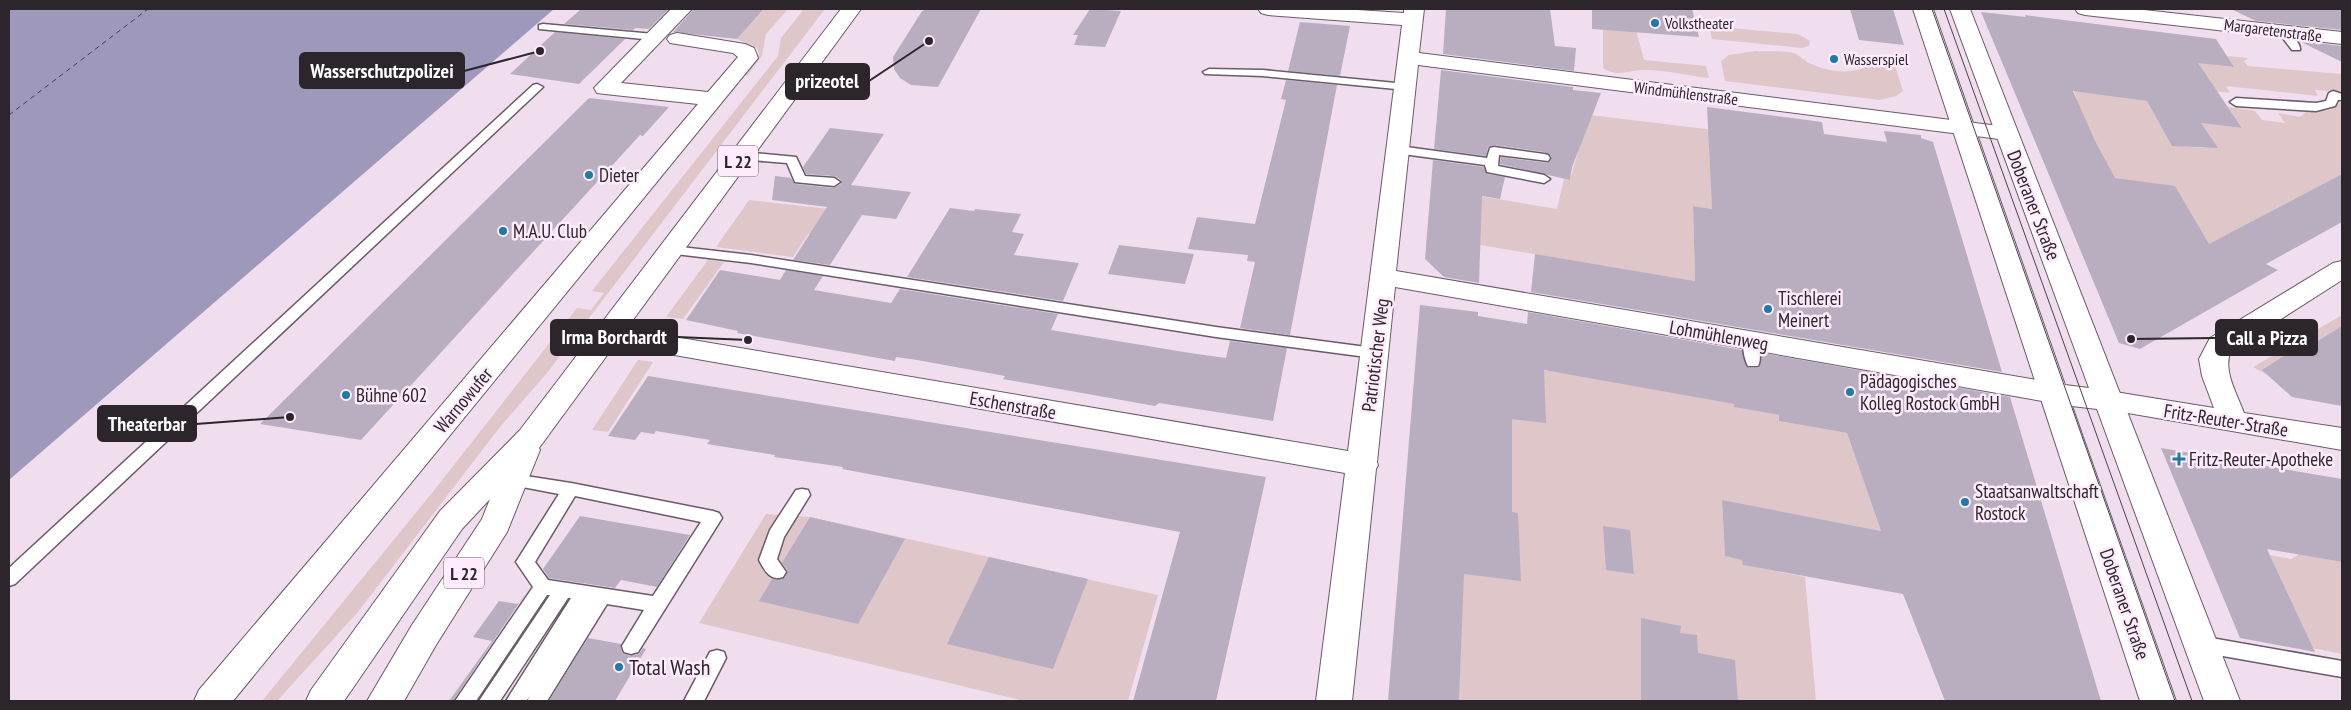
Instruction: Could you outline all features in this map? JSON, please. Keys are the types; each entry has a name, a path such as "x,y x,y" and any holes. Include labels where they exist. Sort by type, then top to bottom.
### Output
{"street":[{"path":"682,9 666,38 606,88 713,99"},
{"name":"L 22","path":"324,701 451,520 530,438 851,9"},
{"path":"1268,9 1414,13"},
{"name":"Doberaner Straße","path":"1922,9 2158,701"},
{"name":"Doberaner Straße","path":"1960,9 2222,701"},
{"name":"Margaretenstraße","path":"2085,9 2203,15 2283,31 2342,38"},
{"name":"Patriotischer Weg","path":"1334,701 1344,599 1363,465 1374,353 1414,13"},
{"name":"Warnowufer","path":"212,701 748,58 747,52 738,48 666,38"},
{"name":"Windmühlenstraße","path":"1410,58 2007,133"},
{"path":"2234,421 2216,376 2214,359 2220,345 2342,269"},
{"name":"Lohmühlenweg","path":"1384,278 1751,351 2054,393"},
{"name":"Eschenstraße","path":"663,344 1363,465"},
{"path":"2054,393 2109,401"},
{"name":"Fritz-Reuter-Straße","path":"2109,401 2342,438"},
{"name":"L 22","path":"385,701 424,635 496,523 530,438"}],"lane":[{"path":"543,27 666,38"},
{"path":"2283,31 2296,48"},
{"path":"1209,72 1263,73 1406,87"},
{"path":"9,579 537,87"},
{"path":"2236,102 2316,107 2331,103 2332,95 2342,97"},
{"path":"1399,150 1491,162"},
{"path":"1544,158 1494,152 1491,162 1491,169 1544,179"},
{"path":"742,156 792,160 800,179 834,182"},
{"path":"672,250 751,259 1216,332 1374,353"},
{"path":"513,480 571,489 713,518 631,646"},
{"path":"571,489 525,562 543,587 657,604"},
{"path":"776,572 768,560 771,546 802,495"},
{"path":"465,701 543,587"},
{"path":"490,701 563,590"},
{"path":"516,701 593,595"},
{"path":"537,701 593,595"},
{"path":"2200,644 2342,669"},
{"path":"694,701 717,658"}],"shaded area":[{"path":"9,9 554,9 9,480"},
{"path":"765,9 788,9 766,34 762,56 747,76 744,75 759,54 757,48 737,39"},
{"path":"804,9 825,9 547,373 500,427 357,613 277,701 262,701 432,493 577,308 591,310 604,293 592,291 778,56 781,38"},
{"path":"1709,26 1798,34 1810,41 1809,46 1802,48 1712,39"},
{"path":"1603,30 1636,30 1644,60 1706,66 1709,78 1658,71 1641,70 1617,73 1608,71 1603,68"},
{"path":"2087,38 2222,66 2233,67 2227,56 2249,58 2244,61 2248,66 2342,74 2342,92 2315,90 2318,96 2226,86 2230,93 2181,87 2172,145 2201,148 2216,146 2201,123 2242,128 2228,107 2255,111 2262,120 2285,123 2278,113 2300,117 2306,112 2330,110 2342,101 2342,174 2237,230 2164,279 2118,178 2095,175 2059,97 2077,99 2074,91 2090,93"},
{"path":"1755,51 1794,53 1807,62 1839,71 1864,68 1871,64 1873,58 1893,59 1903,91 1896,96 1880,100 1725,81 1721,61 1729,55"},
{"path":"1565,112 1723,131 1756,150 1709,143 1712,209 1693,206 1695,281 1480,245 1479,196 1557,209 1564,179 1570,180 1578,152"},
{"path":"749,200 830,209 814,234 808,234 793,257 716,247"},
{"path":"708,260 724,262 683,319 666,317"},
{"path":"2342,315 2342,326 2311,345 2269,376 2253,367"},
{"path":"1472,343 1534,369 1586,376 1734,404 1735,407 1779,415 1779,421 1847,433 1881,531 1722,501 1725,556 1742,559 1744,565 1805,577 1816,701 1459,701"},
{"path":"638,360 653,362 608,432 592,430"},
{"path":"766,514 810,517 1158,595 1128,701 1024,701 699,623"},
{"path":"2299,554 2342,562 2342,654 2313,648 2270,555 2291,559"}],"building":[{"path":"581,9 669,9 649,29 636,28 633,30 564,24"},
{"path":"694,9 764,9 737,39 673,32"},
{"path":"927,9 981,9 938,87 911,85 900,78 894,69 893,57 922,11"},
{"path":"1090,9 1121,11 1105,47 1074,45 1078,35 1073,35"},
{"path":"1446,9 1550,9 1555,46 1576,48 1574,71 1443,54"},
{"name":"Volkstheater","path":"1592,9 1692,9 1699,37 1592,29"},
{"path":"1850,9 1893,9 1904,45 1859,40"},
{"path":"2231,9 2342,9 2342,30 2256,21"},
{"path":"1981,12 2026,17 2025,15 2216,39 2234,67 2198,63 2242,128 2201,123 2218,148 2172,146 2147,101 2073,91 2095,141 2115,178 2175,186 2209,244 2342,174 2342,222 2266,264 2278,270 2140,349 2119,343"},
{"path":"1300,22 1350,26 1340,76 1288,71"},
{"path":"555,32 625,39 579,84 510,74"},
{"path":"2299,41 2342,46 2342,62"},
{"path":"1441,70 1573,87 1573,90 1601,93 1572,167 1570,180 1500,164 1501,157 1548,163 1552,157 1544,152 1494,145 1488,147 1486,156 1434,149"},
{"path":"1286,80 1337,85 1290,335 1240,328 1255,262 1247,261 1248,255 1188,249 1197,217 1255,224 1286,100 1281,99"},
{"path":"589,98 669,107 643,136 640,135 361,440 260,424"},
{"path":"1707,107 1822,122 1824,134 1887,142 1884,131 1921,135 1921,138 1933,142 2002,372 1531,292 1535,254 1695,281 1693,206 1712,209"},
{"path":"830,128 884,134 851,185 911,192 896,219 862,215 830,265 793,260 827,207 772,200 775,176 791,178 795,184 834,188 841,184 841,180 834,176 806,174 803,167"},
{"path":"1433,160 1484,167 1487,174 1505,177 1500,199 1482,196 1479,283 1444,277 1425,259"},
{"path":"950,208 1021,214 1012,232 1024,234 1014,255 1079,263 1063,301 907,277"},
{"path":"1119,245 1194,254 1185,284 1108,274"},
{"path":"720,270 780,280 786,270 823,276 814,290 891,303 900,289 1058,314 1051,330 1226,358 1230,341 1287,348 1273,421 1159,403 1155,406 1003,379 1005,376 917,360 896,357 895,361 737,333 738,331 686,320"},
{"path":"1420,305 1478,312 1478,316 1527,324 1528,312 1742,350 1748,368 1759,368 1762,353 2010,397 2101,701 1945,701 1903,594 1743,565 1742,560 1725,556 1722,500 1881,531 1847,433 1779,421 1779,415 1734,407 1734,404 1544,370 1546,423 1512,419 1512,512 1518,513 1521,581 1464,574 1459,701 1388,701"},
{"path":"2342,326 2342,406 2292,397 2262,370 2293,350 2298,353"},
{"path":"648,376 1266,477 1216,701 1133,701 1180,532 842,469 843,467 774,457 775,455 707,444 710,440 656,431 654,434 641,432 635,440 608,436"},
{"path":"2161,448 2342,479 2342,562 2267,549 2315,652 2240,638"},
{"path":"580,516 690,535 657,587 621,580 615,588 549,578 543,569"},
{"path":"810,517 905,539 858,624 759,601 772,579 785,578 788,571 782,563"},
{"path":"1603,526 1630,530 1634,574 1606,570"},
{"path":"989,557 1088,579 1053,669 947,644"},
{"path":"530,587 453,701 449,701 492,641 473,637 499,601 518,604"},
{"path":"1641,618 1681,626 1680,633 1697,635 1698,653 1735,660 1738,701 1641,701"},
{"path":"588,638 621,644 622,653 630,656 639,654 643,648 646,649 615,701 549,701"}],"ferry route":[{"path":"9,115 148,9"}],"tram line":[{"path":"1932,9 2175,701"},
{"path":"1944,9 2192,701"}],"place":[{"name":"Volkstheater","path":"1655,23"},
{"name":"prizeotel","path":"929,41"},
{"name":"Wasserschutzpolizei","path":"540,51"},
{"name":"Wasserspiel","path":"1834,59"},
{"name":"Dieter","path":"589,175"},
{"name":"M.A.U. Club","path":"503,231"},
{"name":"Tischlerei Meinert","path":"1768,309"},
{"name":"Call a Pizza","path":"2131,339"},
{"name":"Irma Borchardt","path":"748,340"},
{"name":"Pädagogisches Kolleg Rostock GmbH","path":"1850,392"},
{"name":"Bühne 602","path":"346,395"},
{"name":"Theaterbar","path":"290,417"},
{"name":"Fritz-Reuter-Apotheke","path":"2179,459"},
{"name":"Staatsanwaltschaft Rostock","path":"1965,502"},
{"name":"Total Wash","path":"619,667"}]}
